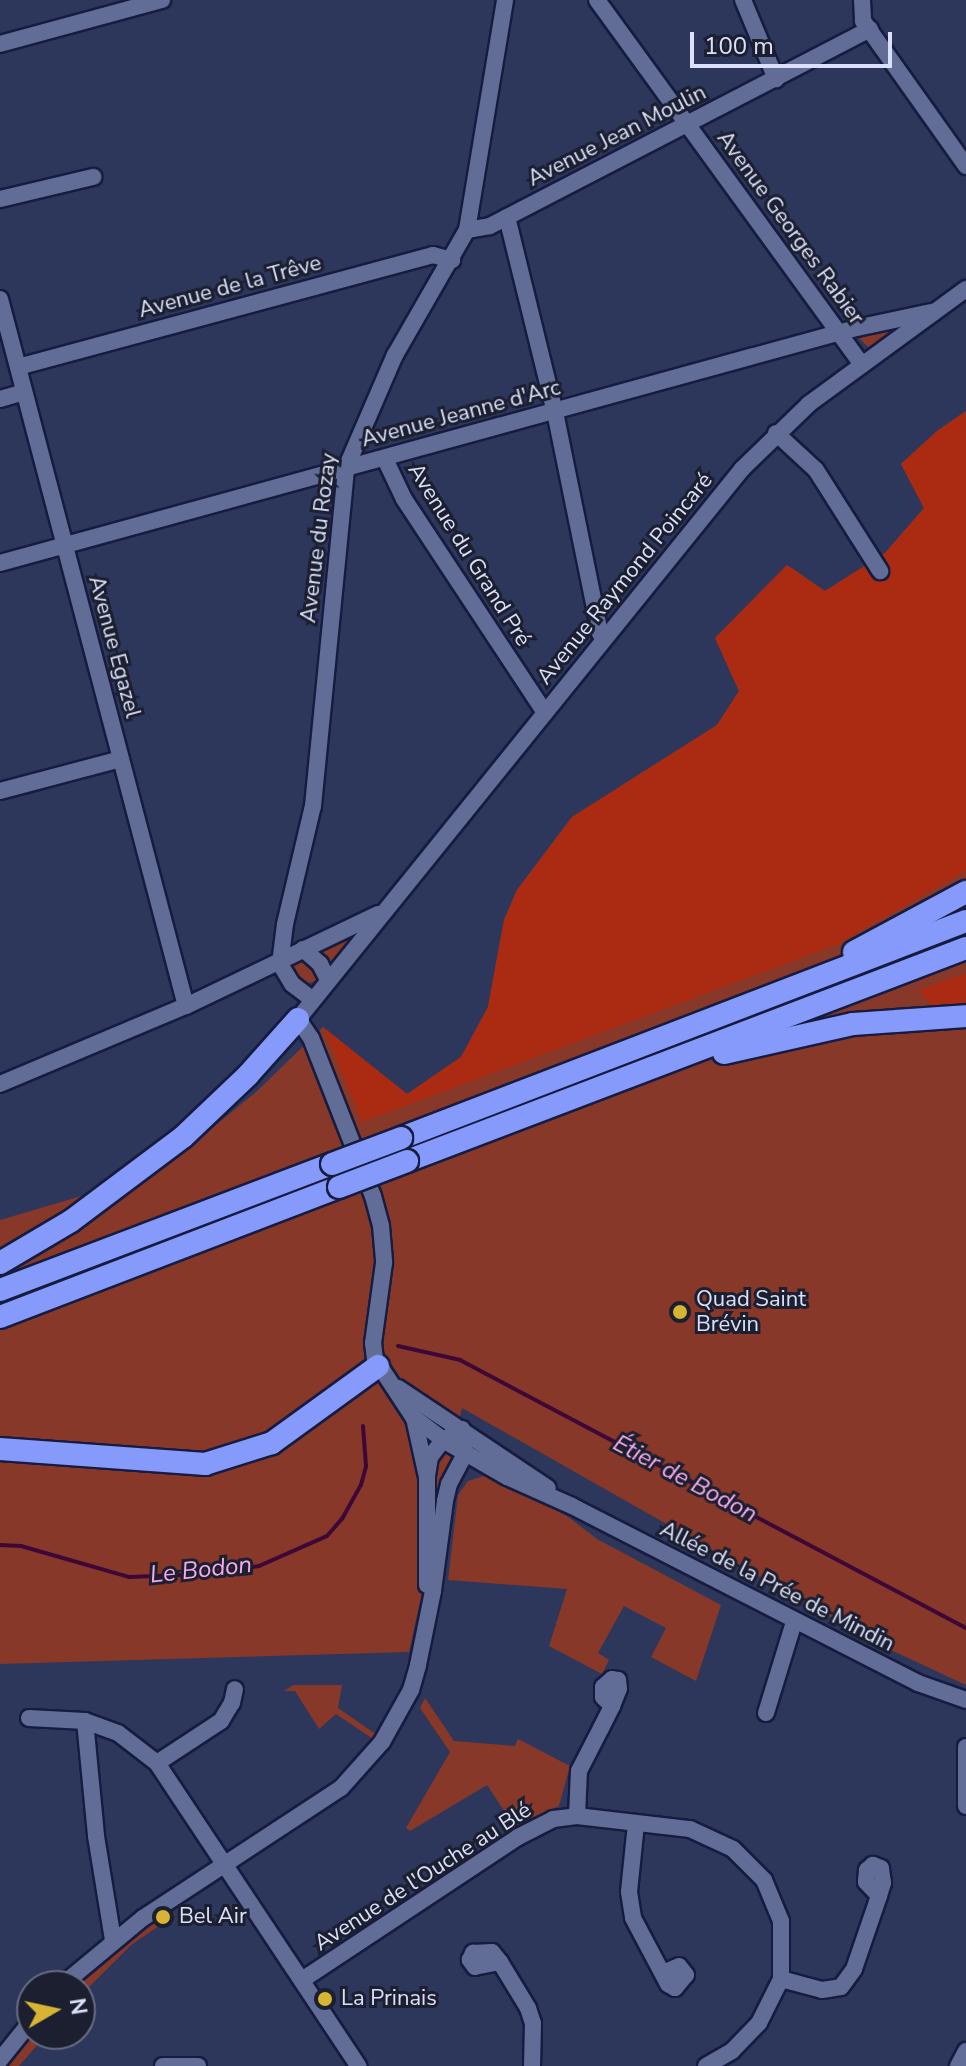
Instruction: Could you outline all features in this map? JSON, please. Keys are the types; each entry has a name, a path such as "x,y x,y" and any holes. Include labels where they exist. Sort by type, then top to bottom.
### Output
{"highway":[{"path":"795,988 813,969 856,951 966,892"},
{"path":"0,1290 966,921"},
{"path":"0,1317 966,948"},
{"path":"683,1056 703,1059 853,1024 966,1016"},
{"path":"0,1263 82,1214 183,1137 248,1075 298,1019"},
{"path":"0,1449 205,1464 272,1443 378,1366"}],"street":[{"path":"0,44 137,3 162,0"},
{"name":"Avenue du Rozay","path":"280,964 285,924 313,806 346,468 395,355 467,230 505,0"},
{"name":"Avenue Georges Rabier","path":"597,0 862,365"},
{"path":"743,0 776,79"},
{"path":"862,0 863,21 966,166"},
{"name":"Avenue Jean Moulin","path":"467,230 490,226 870,29"},
{"path":"0,199 93,177"},
{"path":"507,217 555,412 600,633 604,639"},
{"name":"Avenue de la Trêve","path":"18,367 433,255 452,260"},
{"name":"Avenue Raymond Poincaré","path":"298,1019 742,469 776,433 966,289"},
{"name":"Avenue Egazel","path":"0,299 186,1006"},
{"name":"Avenue Raymond Poincaré","path":"937,310 966,299"},
{"name":"Avenue Jeanne d'Arc","path":"0,563 840,333 937,310"},
{"path":"0,399 24,392"},
{"path":"776,433 816,470 880,571"},
{"name":"Avenue du Grand Pré","path":"385,459 404,499 545,713"},
{"path":"0,791 121,759"},
{"name":"Avenue Raymond Poincaré","path":"0,1083 186,1006 280,964 303,949 383,912"},
{"path":"303,949 320,964 328,980"},
{"path":"280,964 292,984 312,999"},
{"path":"298,1019 311,1038 373,1196 381,1226 384,1263 373,1343 378,1366 396,1387 413,1417 427,1477"},
{"path":"396,1387 572,1506"},
{"path":"413,1417 465,1454 572,1506"},
{"path":"429,1609 426,1573 430,1457 443,1440 462,1429"},
{"path":"79,1970 113,1940 341,1788 365,1764 398,1717 411,1690 429,1609 449,1484 465,1454 462,1429"},
{"name":"Allée de la Prée de Mindin","path":"572,1506 794,1622 918,1683 966,1700"},
{"path":"766,1713 794,1622"},
{"path":"157,1763 221,1721 232,1703 235,1689"},
{"path":"577,1816 579,1771 612,1706"},
{"path":"29,1718 85,1721 118,1733 157,1763 358,2066"},
{"path":"85,1721 96,1836 113,1940"},
{"path":"966,1747 966,1806"},
{"name":"Avenue de l'Ouche au Blé","path":"302,1980 518,1837 553,1819 577,1816 690,1829 733,1849 764,1880 781,1921 781,1979 759,2023 732,2051 706,2066"},
{"path":"636,1824 629,1892 633,1918 663,1973"},
{"path":"781,1979 822,1990 841,1987 854,1969 879,1896"},
{"path":"500,1962 533,2023 532,2066"},
{"path":"0,2060 16,2040"},
{"path":"958,2066 966,2051"},
{"path":"163,2066 198,2066"}],"shaded area":[{"path":"905,325 871,350 859,338 860,334"},
{"path":"966,411 966,1685 878,1644 462,1408 409,1652 0,1664 0,1220 156,1174 256,1092 323,1027 407,1094 461,1057 488,1007 504,920 517,890 572,817 717,725 739,691 715,638 787,565 825,591 885,553 924,508 901,464 937,431"},
{"path":"966,411 966,871 838,944 362,1122 323,1027 407,1094 461,1057 488,1007 504,920 517,890 572,817 717,725 739,691 715,638 787,565 825,591 885,553 924,508 901,464 937,431"},
{"path":"359,931 332,965 316,949"},
{"path":"295,959 305,959 321,977 309,983 300,980 291,965"},
{"path":"966,973 966,1004 930,1005 919,990"},
{"path":"487,1475 567,1516 597,1539 721,1605 696,1681 651,1657 666,1628 624,1606 598,1653 609,1660 602,1674 549,1646 567,1589 448,1580 458,1495 468,1481"},
{"path":"293,1685 342,1685 338,1708 377,1735 373,1739 336,1714 319,1729 295,1691 284,1691"},
{"path":"425,1698 454,1741 515,1746 518,1739 570,1766 559,1806 515,1827 487,1785 410,1831 406,1828 450,1752 420,1708"},
{"path":"172,1911 175,1915 131,1945 96,1980 96,1970 92,1970 118,1943"},
{"path":"20,2050 33,2050 19,2066 6,2066"}],"waterway":[{"name":"Étier de Bodon","path":"398,1346 460,1360 966,1628"},
{"name":"Le Bodon","path":"0,1545 21,1546 129,1577 210,1574 259,1566 327,1536 342,1519 361,1485 366,1466 363,1426"}],"place":[{"name":"Quad Saint Brévin","path":"680,1312"},
{"name":"Bel Air","path":"163,1917"},
{"name":"La Prinais","path":"325,1999"}]}
